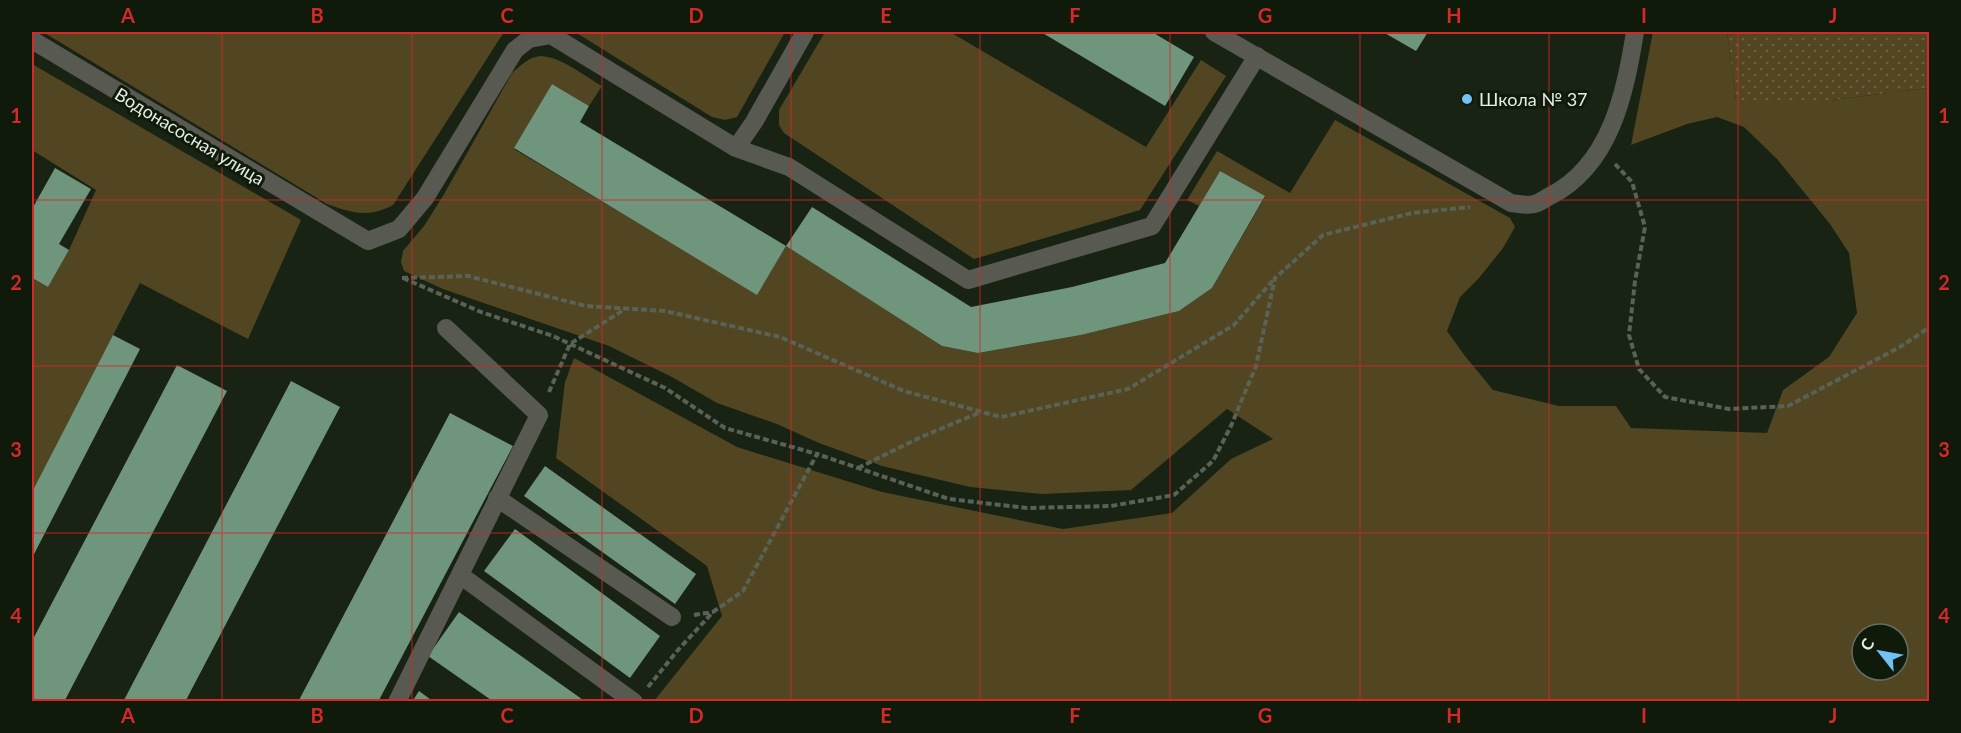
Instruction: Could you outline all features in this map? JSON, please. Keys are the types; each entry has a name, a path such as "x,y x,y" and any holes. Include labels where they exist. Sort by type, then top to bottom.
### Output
{"street":[{"path":"736,148 804,32"},
{"path":"1214,32 1511,203 1533,204 1560,191 1584,173 1600,149 1617,113 1628,76 1635,32"},
{"name":"Водонасосная улица","path":"32,40 368,241 399,229 425,198 515,50 529,39 551,35 736,148 789,167 968,280 1152,226 1257,56"},
{"path":"397,702 539,415 446,328"},
{"path":"497,498 672,617"},
{"path":"460,575 639,697"}],"path":[{"path":"1600,149 1632,182 1645,227 1635,281 1629,336 1640,369 1665,397 1729,409 1788,406 1900,347 1929,327"},
{"path":"1275,278 1256,366 1213,461 1174,495 1111,506 1027,508 949,499 817,454 725,428 665,388 553,336 481,312 402,278 468,276 586,306 665,311 780,337 904,391 1001,417 1128,388 1234,325 1275,278 1323,235 1412,213 1511,203"},
{"path":"539,415 570,344 626,308"},
{"path":"857,468 921,437 981,412"},
{"path":"639,697 718,607 743,591 817,454"}],"shaded area":[{"path":"43,32 504,32 393,205 376,212 360,213 327,204"},
{"path":"575,32 785,32 737,117 725,120 712,117"},
{"path":"825,32 950,32 1146,147 1201,60 1226,76 1140,210 974,259 784,133 779,125 779,110"},
{"path":"1653,32 1727,32 1736,100 1831,100 1929,88 1929,701 654,701 722,616 707,566 556,458 565,382 574,358 737,447 882,492 1063,529 1172,513 1231,459 1273,439 1227,409 1131,490 1042,494 970,487 882,466 717,403 672,377 609,346 443,289 404,271 401,262 403,251 424,226 443,196 512,73 537,56 549,57 565,63 602,86 589,106 552,84 514,149 757,294 786,246 942,346 978,353 1081,335 1179,311 1212,288 1265,197 1220,171 1199,206 1187,200 1217,151 1290,193 1335,120 1510,218 1515,227 1503,248 1460,297 1447,331 1493,390 1559,406 1616,406 1631,428 1767,433 1783,390 1829,357 1857,313 1849,253 1830,224 1777,159 1744,127 1717,117 1687,124 1631,145"},
{"path":"1727,32 1929,32 1929,88 1831,100 1736,100"},
{"path":"32,64 301,220 248,339 140,283 32,492 32,281 33,279 48,287 69,250 96,190 32,150"}],"building":[{"path":"1041,32 1152,32 1194,57 1165,106"},
{"path":"1383,32 1428,32 1416,51"},
{"path":"552,84 589,106 580,122 786,246 757,295 514,148"},
{"path":"55,168 91,189 59,244 69,250 48,287 32,278 32,209"},
{"path":"1220,171 1265,196 1212,288 1179,311 1081,335 978,353 942,346 786,246 812,207 971,307 1072,287 1165,263"},
{"path":"113,335 140,349 32,558 32,492"},
{"path":"177,365 227,391 64,702 32,702 32,641"},
{"path":"291,381 340,407 185,702 123,702"},
{"path":"450,413 513,446 378,702 298,702"},
{"path":"545,466 696,574 675,604 524,496"},
{"path":"515,529 660,636 630,678 484,571"},
{"path":"459,612 586,702 494,702 428,656"},
{"path":"419,691 434,702 412,702"}],"place":[{"name":"Школа № 37","path":"1467,99"}]}
